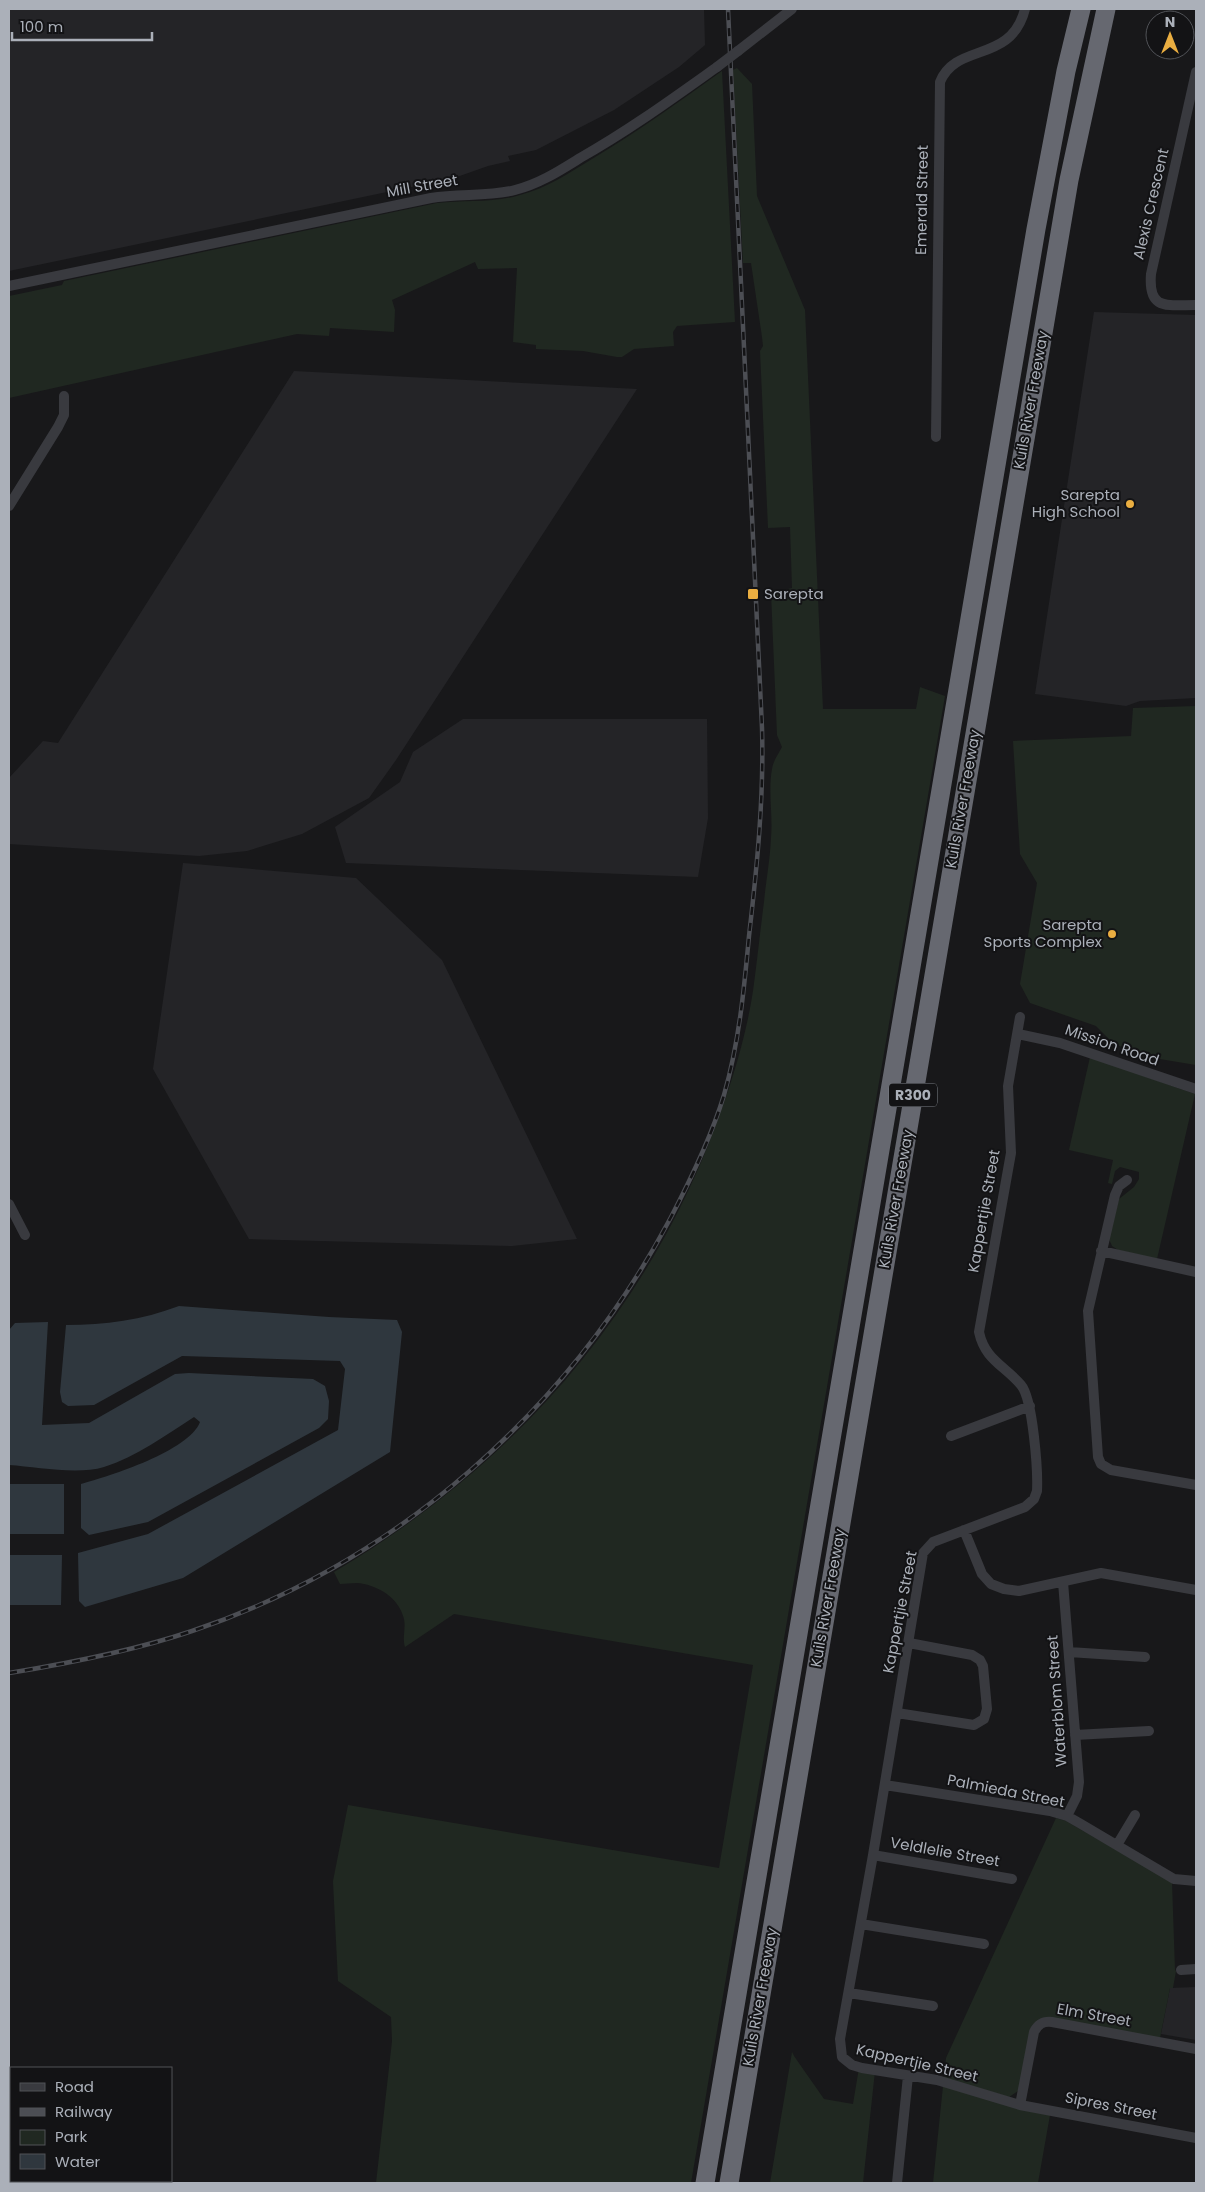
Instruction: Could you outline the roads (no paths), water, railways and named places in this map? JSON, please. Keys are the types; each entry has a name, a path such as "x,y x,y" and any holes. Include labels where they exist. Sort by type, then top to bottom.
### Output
{"highway":[{"name":"Kuils River Freeway","path":"705,2183 1036,229 1066,71 1081,9"},
{"name":"Kuils River Freeway","path":"729,2183 1069,180 1106,9"}],"street":[{"name":"Mill Street","path":"9,286 431,198 463,193 495,193 523,187 545,178 652,113 717,67 792,9"},
{"name":"Emerald Street","path":"936,437 940,82 942,75 952,66 1004,42 1016,32 1025,9"},
{"name":"Alexis Crescent","path":"1196,72 1151,274 1150,288 1152,297 1159,303 1196,305"},
{"path":"9,506 64,415 64,396"},
{"name":"Kappertjie Street","path":"1020,1017 1008,1086 1011,1153 978,1332 981,1343 989,1356 1021,1384 1030,1406 1037,1487 1034,1499 1026,1507 933,1542 923,1553 873,1855 840,2038 842,2058 857,2067 958,2085 1020,2105"},
{"name":"Mission Road","path":"1018,1034 1060,1043 1196,1089"},
{"path":"1127,1180 1119,1186 1115,1195 1088,1311 1097,1448 1101,1464 1121,1472 1196,1484"},
{"path":"9,1204 25,1235"},
{"path":"1101,1251 1196,1272"},
{"path":"951,1436 1030,1406"},
{"path":"964,1530 982,1574 991,1584 1004,1589 1019,1591 1106,1574 1196,1590"},
{"name":"Waterblom Street","path":"1063,1582 1078,1786 1075,1801 1067,1816"},
{"path":"896,1713 974,1725 984,1719 987,1713 983,1666 978,1658 972,1655 909,1643"},
{"path":"1068,1652 1145,1657"},
{"path":"1075,1735 1149,1731"},
{"name":"Palmieda Street","path":"884,1785 1036,1808 1067,1816 1174,1879 1196,1881"},
{"path":"1117,1845 1135,1816"},
{"name":"Veldlelie Street","path":"873,1855 1012,1879"},
{"path":"861,1924 984,1944"},
{"path":"1181,1970 1196,1969"},
{"path":"849,1993 933,2006"},
{"name":"Elm Street","path":"1020,2105 1034,2032 1044,2022 1196,2049"},
{"path":"897,2183 908,2076"},
{"name":"Sipres Street","path":"1020,2105 1196,2138"}],"water":[{"path":"179,1306 397,1320 402,1332 390,1452 183,1578 85,1607 79,1601 78,1553 148,1534 338,1430 345,1369 340,1361 182,1356 94,1405 68,1406 62,1402 60,1392 66,1325 123,1321"},
{"path":"48,1322 42,1425 89,1423 175,1374 189,1373 313,1379 325,1386 329,1401 328,1419 319,1428 148,1522 89,1535 81,1528 81,1484 128,1469 165,1452 181,1443 193,1433 200,1422 194,1417 139,1452 104,1467 69,1470 9,1465 9,1330 15,1323"},
{"path":"9,1484 64,1484 64,1534 9,1534"},
{"path":"9,1555 62,1555 61,1605 9,1605"}],"railway":[{"path":"9,1673 102,1656 192,1631 268,1601 339,1564 407,1520 470,1470 529,1415 582,1354 629,1288 670,1219 707,1143 724,1095 734,1056 745,976 757,858 762,780 762,728 728,9"}],"place":[{"name":"Sarepta High School","path":"1130,504"},
{"name":"Sarepta","path":"753,594"},
{"name":"Sarepta Sports Complex","path":"1112,934"}]}
